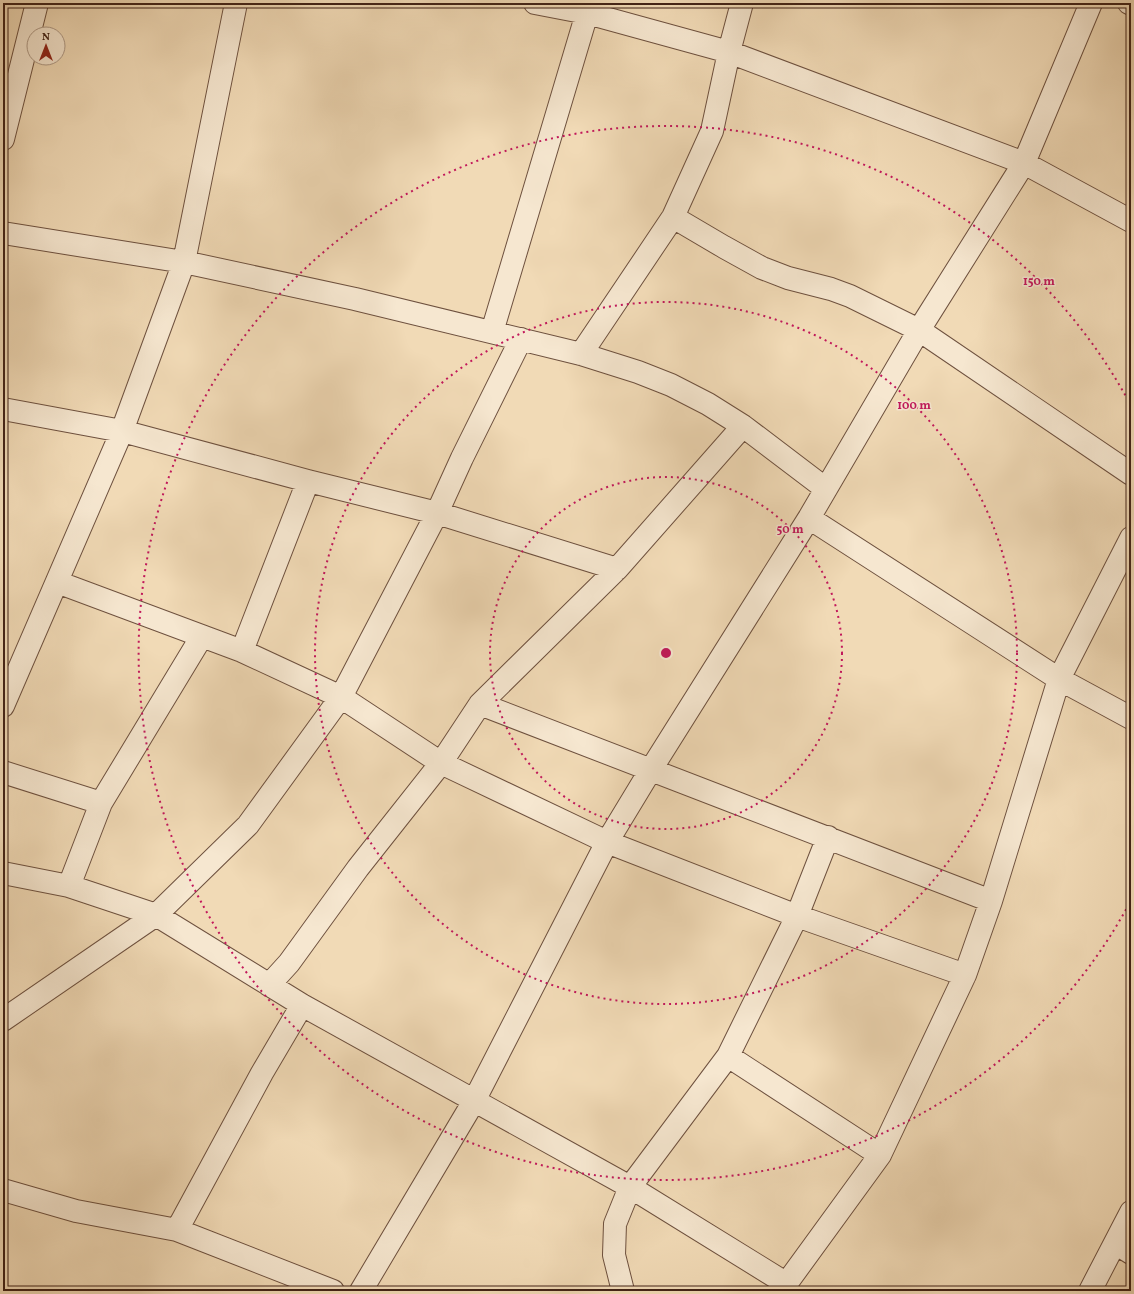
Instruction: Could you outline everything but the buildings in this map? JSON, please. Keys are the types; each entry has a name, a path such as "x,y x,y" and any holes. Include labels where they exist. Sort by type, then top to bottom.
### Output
{"street":[{"path":"3,139 37,3"},
{"path":"3,706 122,432 184,262 236,3"},
{"path":"535,3 588,8 729,52 1024,163 1131,221"},
{"path":"581,354 673,217 712,131 729,52 742,3"},
{"path":"361,1291 474,1101 607,842 809,518 919,330 1024,163 1091,3"},
{"path":"492,332 588,8"},
{"path":"673,217 762,268 788,278 831,289 850,296 919,330 1131,474"},
{"path":"3,233 184,262 355,299 581,354 638,372 671,385 708,404 743,426 826,489"},
{"path":"3,1020 156,915 248,824 341,697 437,513 462,458 521,339"},
{"path":"3,409 122,432 437,513 618,569"},
{"path":"269,984 289,963 358,868 441,763 480,704 618,569 743,426"},
{"path":"242,651 308,481"},
{"path":"809,518 1059,678 1131,718"},
{"path":"3,873 69,886 156,915 302,1005 630,1186 784,1288 880,1155 965,975 991,901 1059,678 1131,538"},
{"path":"57,582 242,651 341,697 441,763 607,842 797,916 965,975"},
{"path":"69,886 101,803 202,636"},
{"path":"480,704 650,771 828,837 991,901"},
{"path":"3,772 101,803"},
{"path":"623,1291 614,1255 615,1224 630,1186 728,1056 797,916 828,837"},
{"path":"177,1230 262,1073 302,1005"},
{"path":"728,1056 880,1155"},
{"path":"3,1190 76,1211 177,1230 333,1291"},
{"path":"1090,1291 1123,1248 1131,1212"}]}
